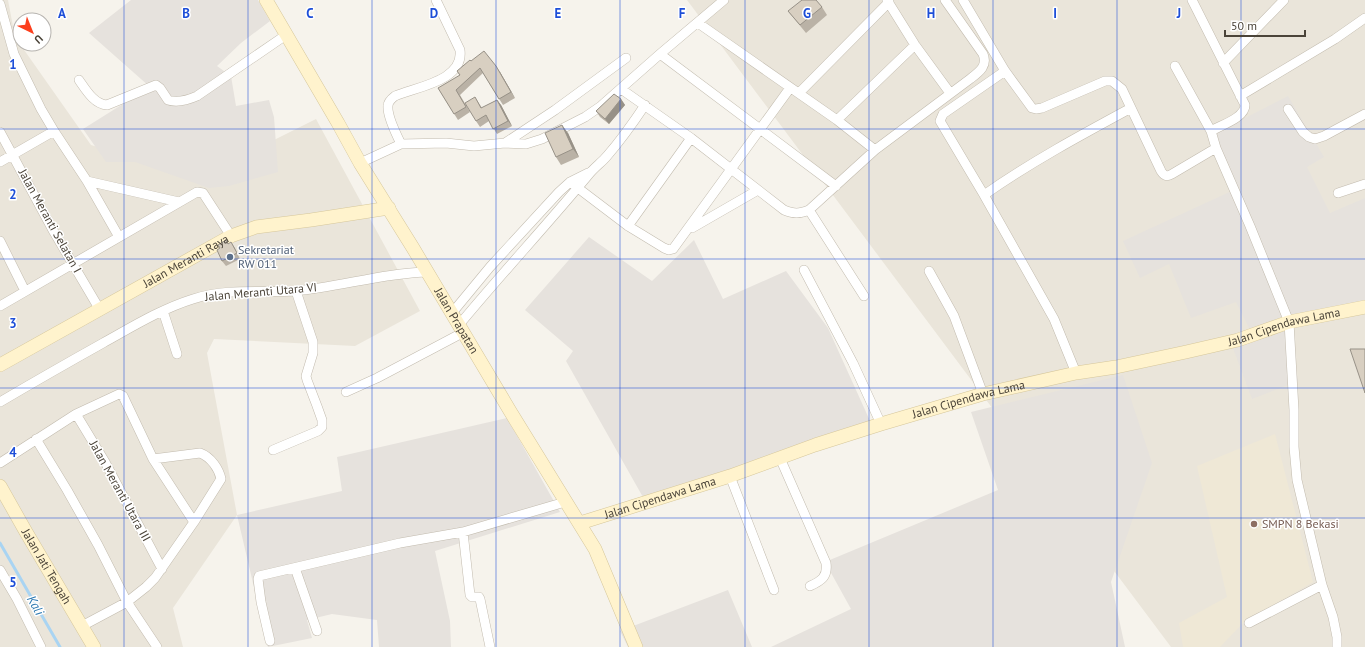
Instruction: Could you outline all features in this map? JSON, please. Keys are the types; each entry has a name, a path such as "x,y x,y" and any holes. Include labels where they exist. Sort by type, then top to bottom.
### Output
{"street":[{"name":"Jalan Prapatan","path":"267,0 360,163 428,272 510,411 595,549 636,647"},
{"path":"401,144 395,131 388,108 390,101 395,96 450,75 459,63 461,56 460,50 436,0"},
{"path":"360,163 401,144 446,143 474,146 505,143 526,144 553,134 585,117 601,106 724,0"},
{"path":"621,89 691,138 784,210 797,214 809,210 875,150 979,72 984,65 985,61 983,54 945,0"},
{"path":"963,0 1005,71 1030,107 1034,109 1042,108 1110,80 1114,81 1122,89 1161,171 1165,175 1167,176 1172,174 1216,148"},
{"path":"1192,0 1245,105 1245,108 1240,115 1211,131"},
{"path":"1223,62 1284,0"},
{"path":"799,93 888,1 915,45 950,94"},
{"path":"0,4 14,54 41,109 87,181 119,237"},
{"path":"1240,96 1335,39 1365,18"},
{"path":"698,23 837,120 875,150"},
{"path":"78,80 94,99 102,105 107,105 156,85 160,88 168,100 184,100 197,96 286,35"},
{"path":"837,120 915,45"},
{"path":"660,54 798,156 836,186"},
{"path":"505,143 555,110 626,58"},
{"path":"1175,66 1211,131 1216,148 1289,322 1294,410 1294,447 1297,480 1322,585 1333,617 1337,637 1337,647"},
{"path":"1005,71 943,114 940,118 941,123 984,195 1054,319 1076,373"},
{"path":"570,182 628,226 669,250 676,247 688,231 790,88"},
{"path":"346,392 377,378 461,329 522,251 631,127 645,105"},
{"path":"984,195 1016,172 1131,108"},
{"path":"1288,109 1303,132 1309,137 1314,138 1324,136 1365,114"},
{"path":"0,162 54,131"},
{"name":"Jalan Meranti Selatan I","path":"0,132 54,232 100,310"},
{"path":"628,226 691,138"},
{"path":"452,313 512,242 559,192 570,182 591,171"},
{"path":"87,181 179,202"},
{"path":"1338,193 1365,184"},
{"path":"688,231 758,190"},
{"path":"0,306 198,192 202,192 231,236"},
{"name":"Jalan Meranti Raya","path":"0,365 231,236 256,227 389,208"},
{"path":"809,210 864,296"},
{"path":"0,241 25,291"},
{"path":"512,242 522,251"},
{"path":"804,270 853,363 881,424"},
{"path":"930,270 954,316 983,394"},
{"name":"Jalan Meranti Utara VI","path":"0,402 128,328 191,299 228,292 244,293 296,291 381,276 411,272 428,272"},
{"path":"273,450 318,431 322,427 322,420 306,376 313,353 313,342 296,291"},
{"name":"Jalan Cipendawa Lama","path":"580,523 730,476 881,424 983,394 1076,373 1154,359 1238,340 1289,322 1365,307"},
{"path":"163,311 177,354"},
{"path":"0,462 76,414 116,394 119,394 123,396 153,459 194,522"},
{"name":"Jalan Meranti Utara III","path":"76,414 105,462 162,569"},
{"path":"36,439 98,545 127,602 157,647"},
{"path":"82,626 127,602 146,587 162,569 221,479 210,459 206,455 200,453 153,459"},
{"path":"780,458 826,563 827,571 825,576 822,580 810,586"},
{"path":"730,476 774,590"},
{"name":"Jalan Jati Tengah","path":"0,486 94,647"},
{"path":"270,641 261,602 258,578 261,575 400,543 463,532 565,502"},
{"path":"463,532 470,595 480,599 490,647"},
{"path":"295,568 317,631"},
{"path":"0,570 17,599 41,647"},
{"path":"1249,623 1322,585"}],"shaded area":[{"path":"0,0 8,0 12,21 12,52 26,52 91,145 161,167 240,157 316,119 420,311 355,346 214,339 207,353 237,515 173,608 183,647 0,647"},
{"path":"131,0 258,0 270,21 241,43 217,66 231,76 236,106 269,100 274,117 278,172 229,186 209,188 135,162 106,162 83,129 150,87 89,33"},
{"path":"687,0 1365,0 1365,647 1171,647"},
{"path":"1288,96 1324,157 1307,167 1330,213 1365,198 1365,309 1289,323 1298,381 1252,399 1231,343 1253,336 1236,302 1191,318 1169,264 1140,278 1123,241 1236,189 1212,135"},
{"path":"589,237 652,281 694,240 723,299 786,271 828,328 875,432 648,506 566,361 573,351 525,310"},
{"path":"1123,375 1152,463 1111,582 1125,647 771,647 851,609 825,562 998,490 971,412"},
{"path":"507,418 560,512 435,551 450,621 451,647 379,647 377,620 332,614 307,620 312,638 268,647 237,515 342,491 337,457"},
{"name":"SMPN 8 Bekasi","path":"1275,434 1313,582 1243,623 1220,647 1183,647 1179,623 1227,597 1197,466"},
{"path":"728,590 752,647 628,647 620,631"}],"building":[{"path":"802,0 816,0 822,7 800,25 788,11"},
{"path":"484,51 496,66 511,92 499,99 480,68 456,90 466,107 454,114 438,88 460,75 457,71"},
{"path":"614,94 621,99 605,119 596,111"},
{"path":"475,97 481,108 497,100 508,121 493,129 486,115 476,121 465,103"},
{"path":"562,125 573,149 556,157 545,133"},
{"path":"226,240 228,244 231,242 237,253 222,261 217,250 220,248 218,245"},
{"path":"1350,349 1365,349 1365,393"}],"waterway":[{"name":"Kali","path":"0,543 60,647"}],"place":[{"name":"Sekretariat RW 011","path":"230,257"},
{"name":"SMPN 8 Bekasi","path":"1254,524"}]}
